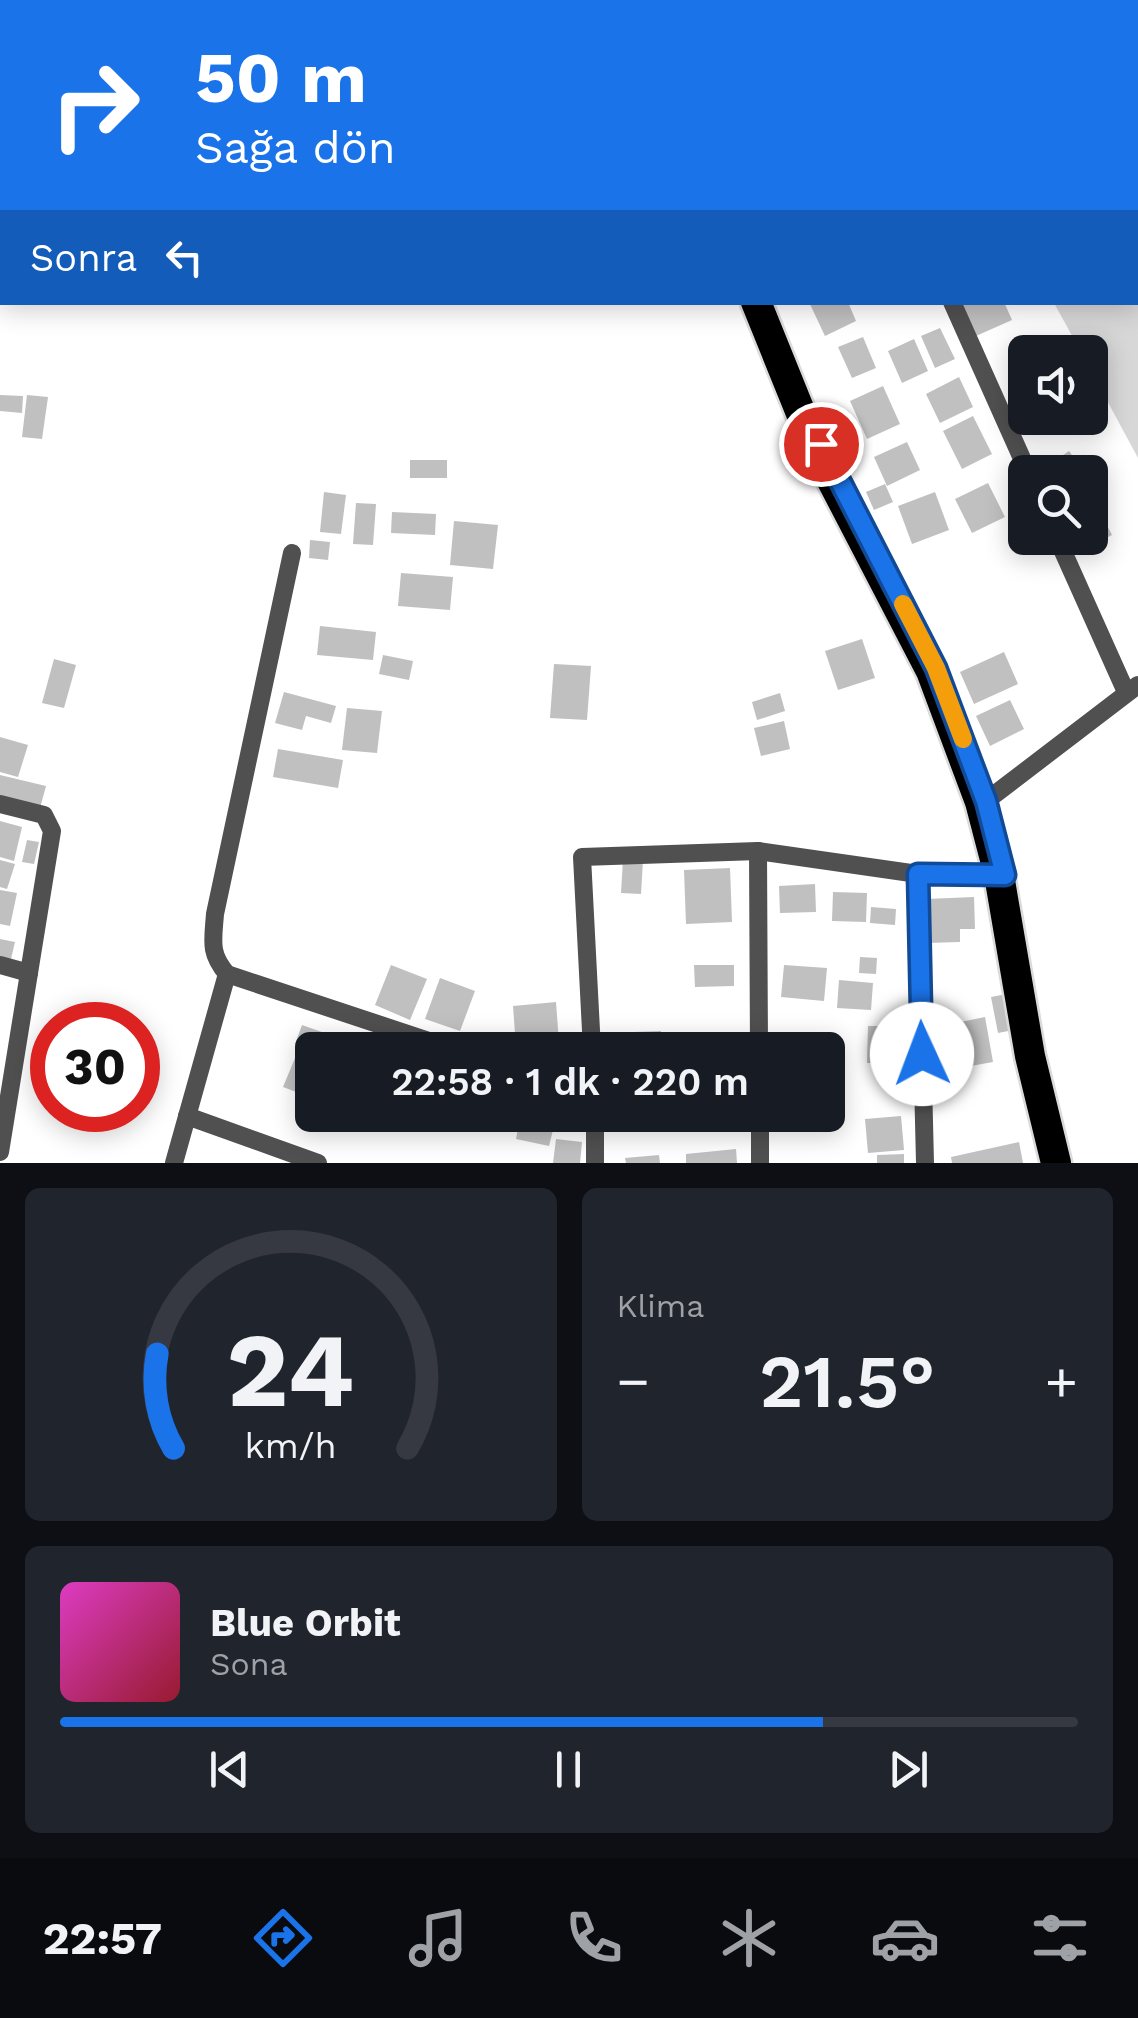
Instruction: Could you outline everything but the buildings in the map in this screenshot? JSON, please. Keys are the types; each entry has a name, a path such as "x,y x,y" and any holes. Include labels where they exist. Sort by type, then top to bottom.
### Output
{"highway":[{"path":"757,305 814,448 931,671 980,802 1002,875 1030,1056 1056,1163"},
{"path":"765,305 821,444 936,668 984,795 1039,1063 1064,1163"}],"street":[{"path":"953,305 1020,455"},
{"path":"292,553 215,914 215,960 227,974 402,1032"},
{"path":"984,795 1132,689 1065,555"},
{"path":"0,804 44,815 52,831 0,1152"},
{"path":"591,1032 582,857 758,850 918,874 1002,875"},
{"path":"758,850 759,1032"},
{"path":"918,874 925,1163"},
{"path":"0,965 29,973"},
{"path":"174,1163 227,974"},
{"path":"187,1116 318,1163"},
{"path":"594,1132 595,1163"},
{"path":"760,1132 760,1163"}],"shaded area":[{"path":"1055,305 1138,305 1138,458 1108,402 1108,335 1072,335"}],"slow traffic":[{"path":"903,604 936,668 963,739"}],"route":[{"path":"821,444 936,668 986,801 1005,875 918,874 922,1054"}]}
